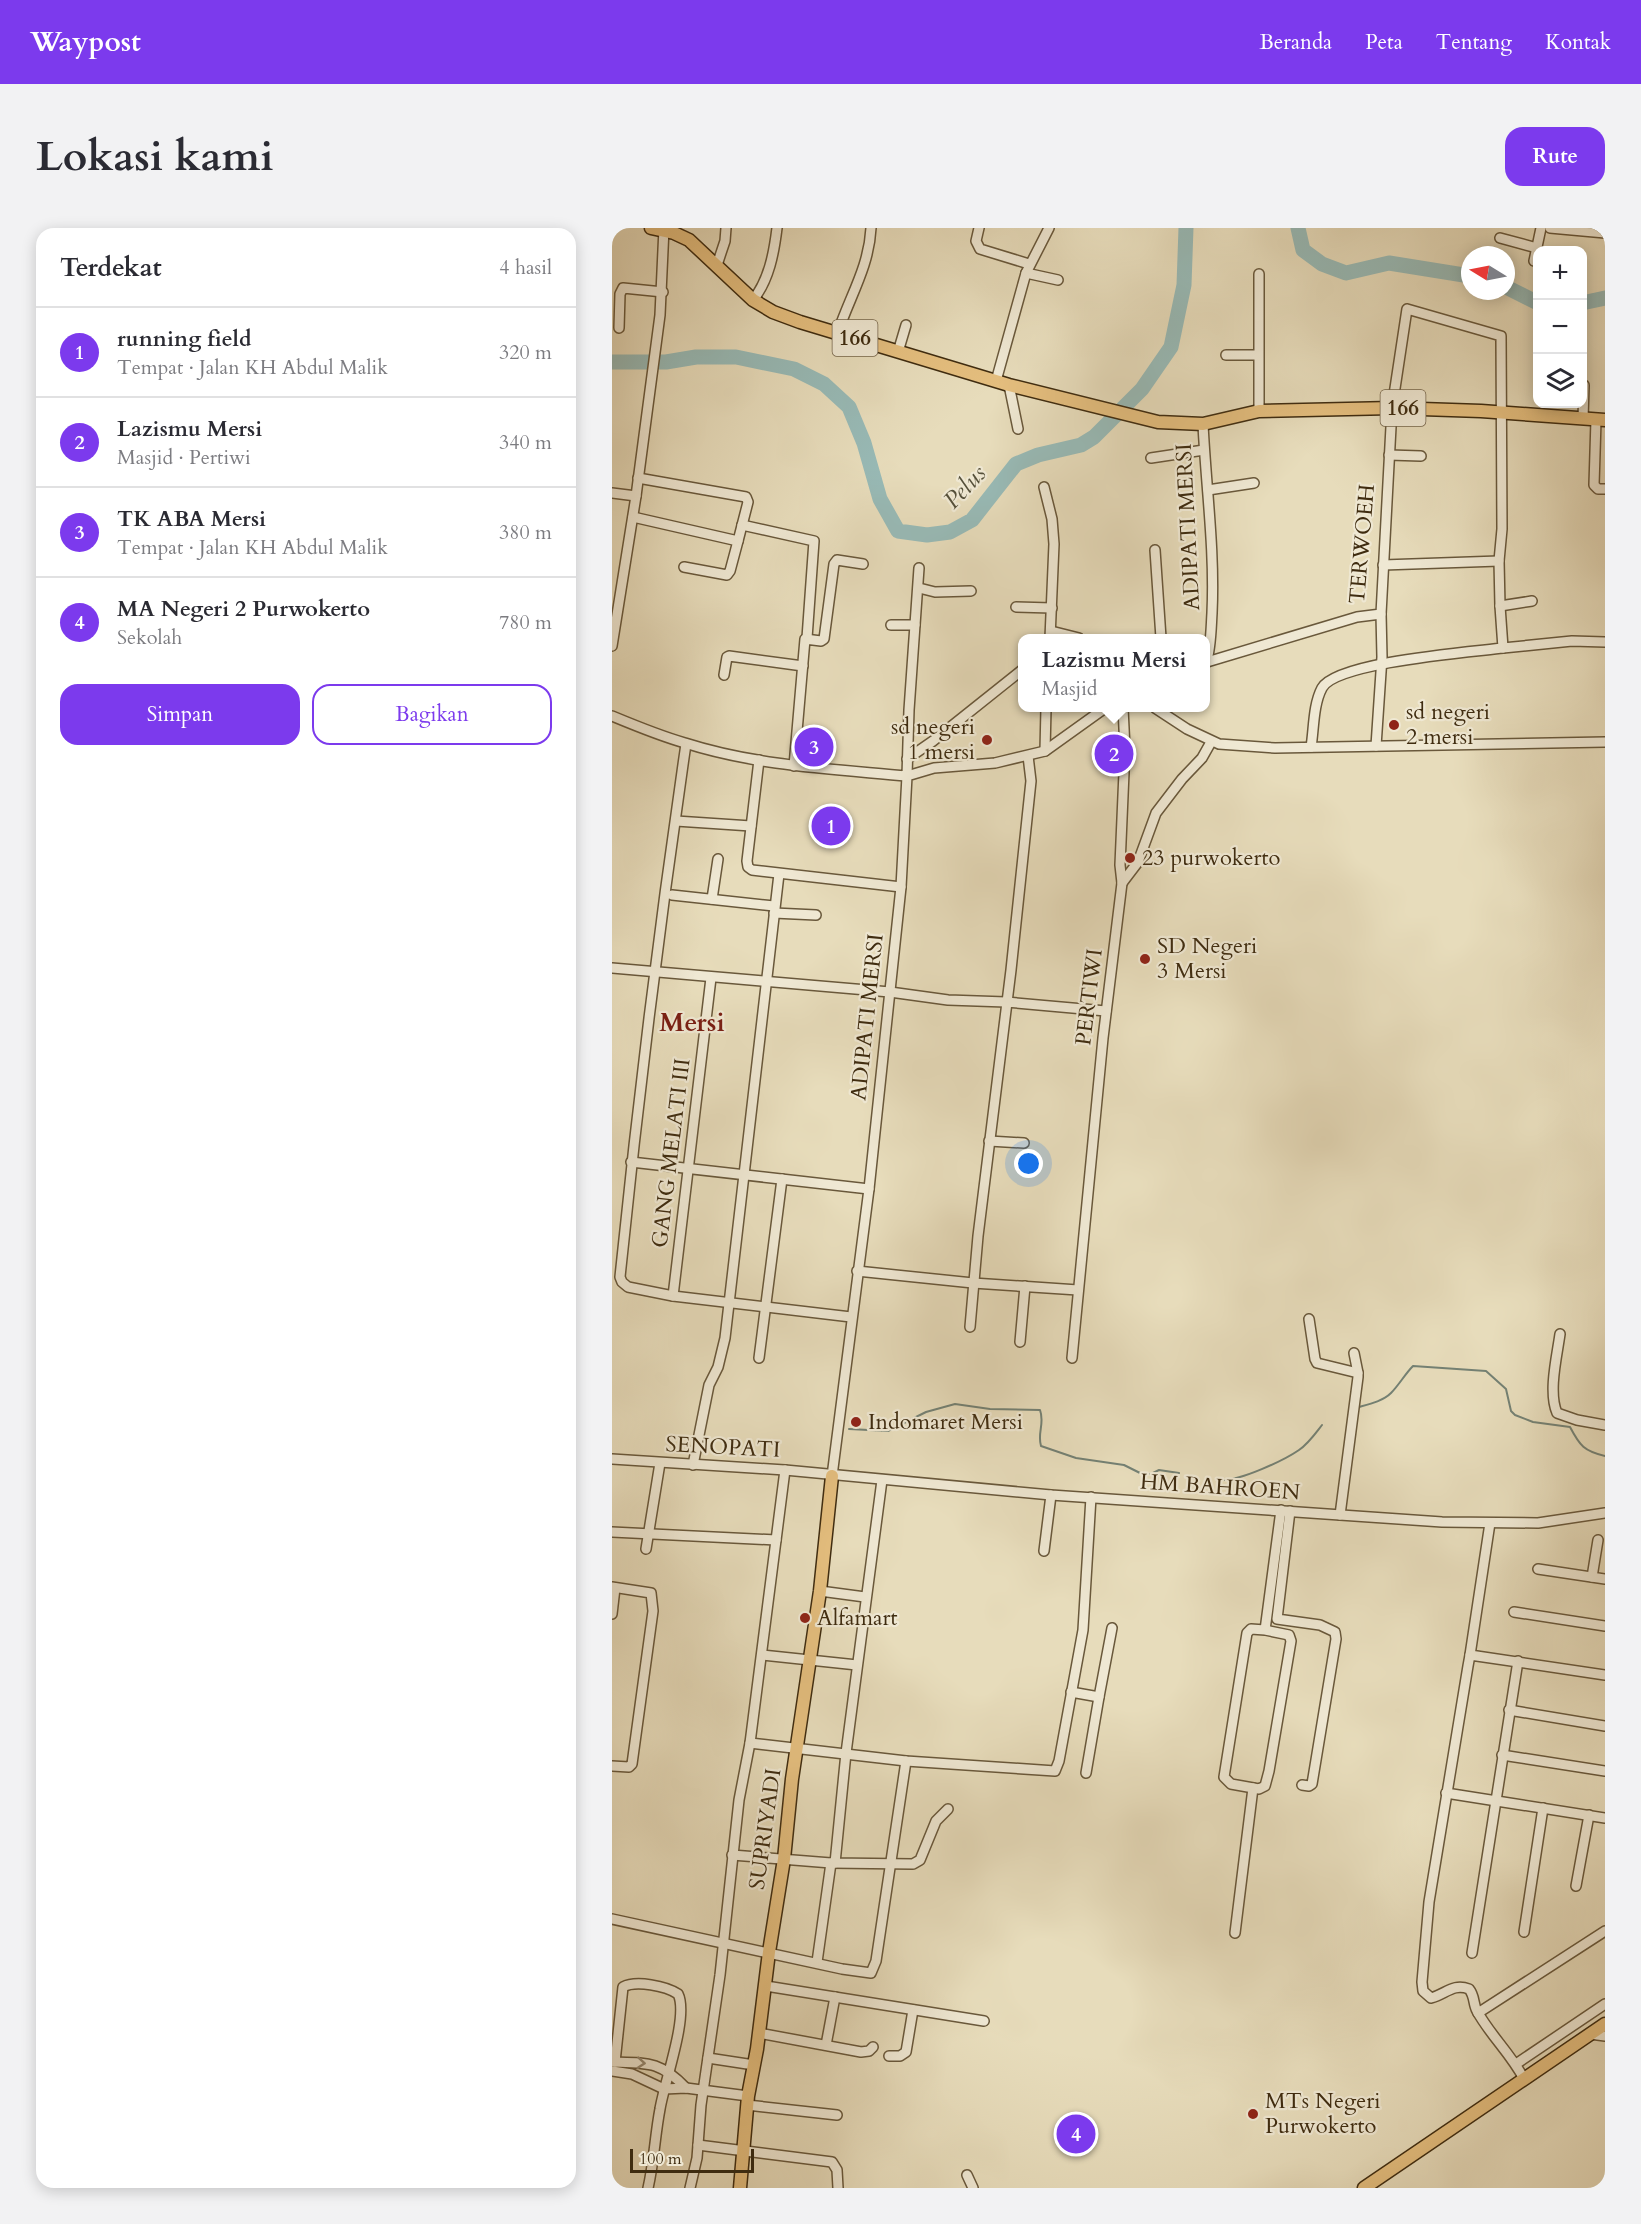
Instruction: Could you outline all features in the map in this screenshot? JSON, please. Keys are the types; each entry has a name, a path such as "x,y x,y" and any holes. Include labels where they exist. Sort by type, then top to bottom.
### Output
{"main road":[{"name":"166","path":"651,228 664,229 689,240 753,300 773,312 1009,385 1158,422 1203,424 1259,411 1392,408 1502,412 1595,420"},
{"name":"SUPRIYADI","path":"740,2188 748,2100 784,1859 797,1748 820,1591 832,1476"},
{"path":"1364,2188 1605,2024"}],"street":[{"path":"717,265 725,241 726,228"},
{"path":"753,300 770,267 777,228"},
{"path":"838,332 867,260 872,228"},
{"path":"979,228 976,241 980,249 1029,264"},
{"path":"996,381 1029,264 1048,228"},
{"path":"1537,246 1541,228"},
{"path":"1550,228 1605,233"},
{"path":"612,646 633,517 657,341 663,292 664,229"},
{"path":"1500,238 1533,247"},
{"path":"1026,273 1058,280"},
{"path":"1259,274 1259,411"},
{"path":"619,328 620,294 623,288 663,292"},
{"name":"TERWOEH","path":"1210,662 1357,617 1381,614 1392,408 1407,309 1501,336 1502,412"},
{"path":"898,352 906,325"},
{"path":"1226,355 1258,355"},
{"path":"1009,385 1018,429"},
{"path":"1587,395 1595,420 1594,485 1598,489 1605,489"},
{"path":"1502,412 1500,606 1503,648"},
{"name":"ADIPATI MERSI","path":"1203,424 1212,539 1213,597 1209,634"},
{"path":"1151,458 1204,450"},
{"path":"1389,455 1421,456"},
{"path":"638,478 746,497 748,502 727,575 684,567"},
{"path":"1208,490 1254,483"},
{"path":"1044,488 1052,519 1054,544 1050,634"},
{"path":"612,493 636,496"},
{"path":"633,517 738,541"},
{"path":"742,525 813,541 807,638 802,666 794,766"},
{"path":"1155,550 1161,634"},
{"path":"807,638 820,641 824,639 834,564 837,560 863,564"},
{"path":"1383,565 1500,561"},
{"name":"ADIPATI MERSI","path":"832,1476 869,1189 901,886 919,568"},
{"path":"919,588 935,592 971,591"},
{"path":"1500,606 1532,601"},
{"path":"1016,607 1052,608"},
{"path":"1376,746 1381,614"},
{"path":"891,625 915,625"},
{"path":"1311,747 1318,700 1325,684 1381,660 1572,641 1605,642"},
{"path":"724,675 729,656 802,666"},
{"path":"908,759 1018,674"},
{"path":"1045,751 1046,712"},
{"path":"612,716 686,746 758,765 794,766 907,778 934,768 995,763 1030,763 1099,712"},
{"name":"PERTIWI","path":"1072,1358 1106,1011 1122,883 1120,865 1125,749 1123,712"},
{"path":"1161,712 1211,742 1275,748 1605,742"},
{"path":"1122,883 1138,862 1156,813 1182,779 1202,758 1211,742"},
{"path":"686,746 654,972 631,1162 620,1277 628,1287 673,1296 851,1317"},
{"path":"970,1327 989,1141 1011,970 1030,763"},
{"path":"758,765 748,867 752,870 778,874 901,886"},
{"path":"676,821 751,826"},
{"path":"712,898 718,859"},
{"path":"693,1465 709,1384 720,1360 729,1303 778,874"},
{"path":"672,895 712,898 816,915"},
{"path":"612,969 890,992 948,1000 1006,1002 1106,1011"},
{"name":"GANG MELATI III","path":"673,1296 711,978"},
{"path":"989,1141 1024,1143"},
{"path":"631,1162 869,1189"},
{"path":"759,1358 782,1179"},
{"path":"857,1271 973,1283 1078,1290"},
{"path":"1020,1342 1025,1286"},
{"path":"1310,1319 1317,1362 1358,1373"},
{"path":"1560,1334 1554,1392 1554,1406 1557,1413 1577,1420 1605,1425"},
{"path":"1340,1515 1359,1384 1354,1353"},
{"name":"SENOPATI","path":"612,1460 785,1470 832,1476"},
{"path":"646,1549 660,1463"},
{"path":"690,2188 698,2145 703,2090 724,1943 739,1800 750,1743 785,1470"},
{"name":"HM BAHROEN","path":"832,1476 1051,1495 1490,1523 1538,1523 1605,1513"},
{"path":"817,1962 833,1863 865,1597 882,1480"},
{"path":"1044,1551 1051,1495"},
{"path":"750,1743 906,1761 1055,1771 1059,1761 1083,1629 1091,1497"},
{"path":"1265,1630 1285,1511"},
{"path":"1285,1511 1277,1618 1282,1621 1320,1625 1335,1632 1336,1639 1312,1784 1302,1785"},
{"path":"1490,1523 1429,1902 1422,1982 1423,1991 1431,1998 1459,1986 1469,1989 1478,2013 1516,2064 1524,2079"},
{"path":"612,1532 776,1540"},
{"path":"1592,1577 1598,1540"},
{"path":"1538,1569 1605,1579"},
{"path":"612,1614 614,1587 651,1593 653,1611 632,1764 629,1767 612,1766"},
{"path":"820,1591 865,1597"},
{"path":"1514,1612 1605,1626"},
{"path":"1086,1773 1112,1628"},
{"path":"1251,1629 1265,1630 1289,1635 1291,1641 1263,1789 1231,1784 1224,1778 1247,1633 1251,1629"},
{"path":"762,1655 857,1665"},
{"path":"1470,1655 1605,1675"},
{"path":"1472,1953 1518,1661"},
{"path":"1071,1692 1099,1697"},
{"path":"1509,1710 1605,1726"},
{"path":"1502,1755 1605,1771"},
{"path":"612,1919 855,1971 873,1972 906,1761"},
{"path":"1235,1933 1253,1788"},
{"path":"1446,1793 1605,1818"},
{"path":"732,1856 833,1863 913,1864 920,1860 936,1821 948,1809"},
{"path":"1524,1932 1543,1809"},
{"path":"1576,1886 1589,1815"},
{"path":"1478,2013 1605,1931"},
{"path":"613,2065 623,1987 633,1984 674,1991 680,1997 678,2029 664,2089 648,2188"},
{"path":"766,1986 984,2021"},
{"path":"826,2045 835,1997"},
{"path":"1516,2064 1605,2004"},
{"path":"888,2056 903,2056 906,2052 913,2010"},
{"path":"759,2033 861,2052 873,2048"},
{"path":"1590,2034 1605,2036"},
{"path":"708,2058 754,2065"},
{"path":"613,2065 654,2065 670,2071 686,2088"},
{"path":"613,2065 664,2089 703,2090 837,2115"},
{"path":"698,2145 832,2162 837,2170 838,2188"},
{"path":"967,2175 973,2188"}],"waterway":[{"name":"Pelus","path":"612,362 666,362 696,357 736,357 794,369 824,384 849,407 864,443 880,499 898,531 927,535 950,532 972,520 1016,464 1038,455 1081,445 1094,437 1142,389 1171,347 1184,285 1186,228"},
{"name":"Pelus","path":"1298,228 1303,250 1322,264 1346,273 1389,263 1461,275"},
{"name":"Pelus","path":"1515,292 1533,300"},
{"name":"Pelus","path":"1587,302 1605,298"},
{"path":"1359,1407 1388,1396 1413,1366 1486,1371 1506,1389 1511,1411 1515,1415 1533,1422 1570,1427 1583,1447 1605,1456"},
{"path":"849,1429 888,1431 926,1412 955,1404 990,1409 1040,1410 1041,1446 1076,1458 1124,1465 1142,1474 1151,1474 1159,1470 1179,1473"},
{"path":"1223,1480 1251,1473 1292,1454 1305,1445 1322,1425"}],"place":[{"name":"sd negeri 2 mersi","path":"1394,725"},
{"name":"sd negeri 1 mersi","path":"987,740"},
{"name":"TK ABA Mersi","path":"814,747"},
{"name":"Lazismu Mersi","path":"1114,754"},
{"name":"running field","path":"831,826"},
{"name":"23 purwokerto","path":"1130,858"},
{"name":"SD Negeri 3 Mersi","path":"1145,959"},
{"name":"Indomaret Mersi","path":"856,1422"},
{"name":"Alfamart","path":"805,1618"},
{"name":"MTs Negeri Purwokerto","path":"1253,2114"},
{"name":"MA Negeri 2 Purwokerto","path":"1076,2134"}],"district":[{"name":"Mersi","path":"692,1022"}]}
